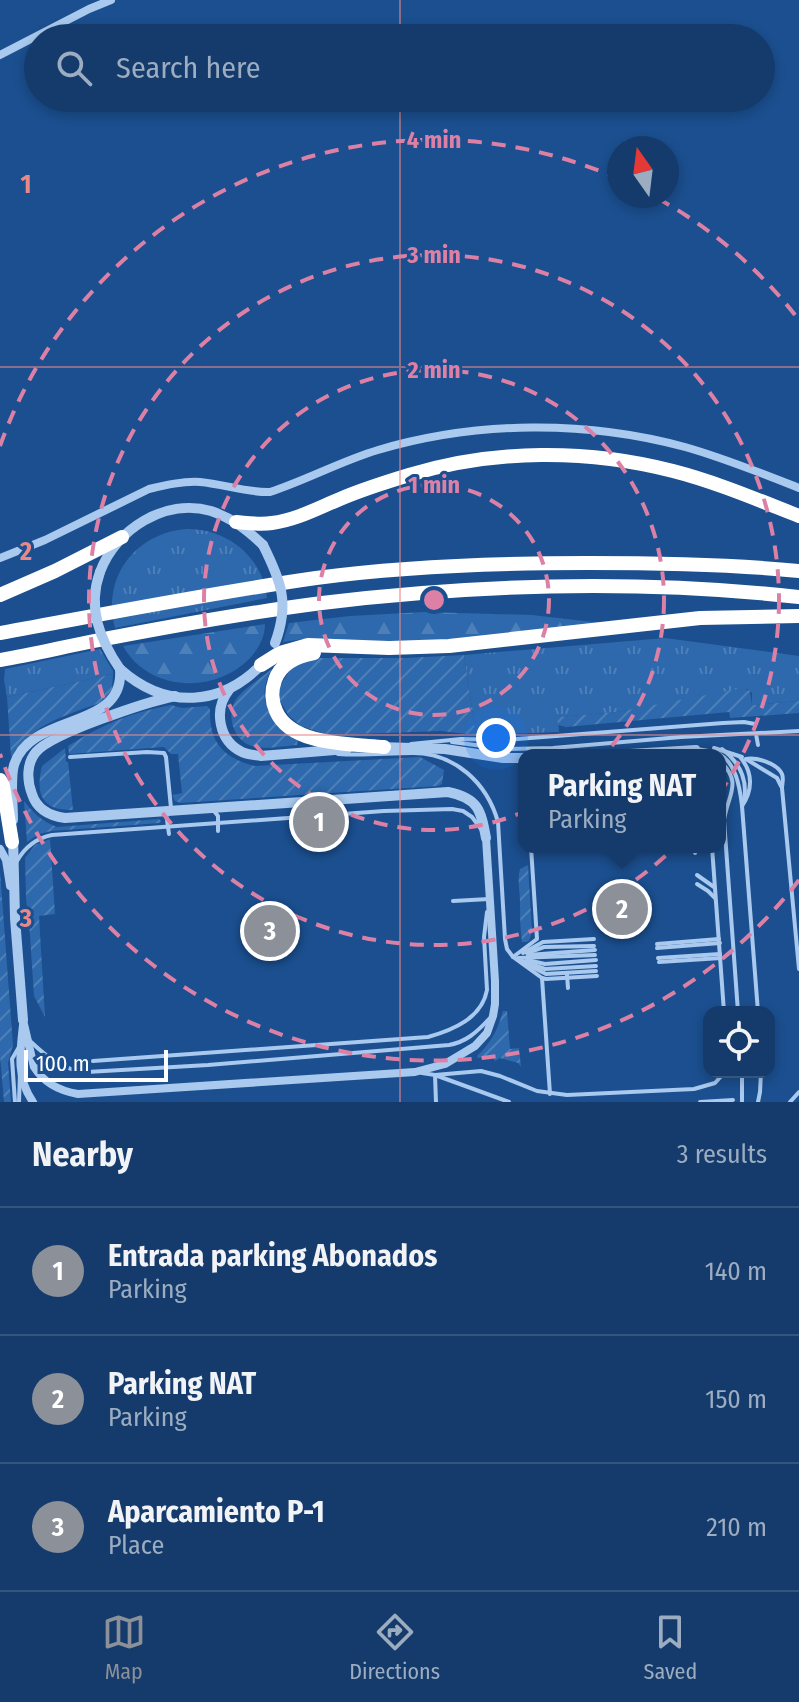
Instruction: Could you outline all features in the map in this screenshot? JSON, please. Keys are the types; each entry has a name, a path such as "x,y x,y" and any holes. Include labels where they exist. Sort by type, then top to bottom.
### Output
{"highway":[{"path":"236,522 256,524 293,519 359,491 412,474 488,459 536,455 622,460 673,471 799,516"},
{"path":"0,595 122,537"},
{"path":"0,633 318,578 476,564 661,563 799,571"},
{"path":"0,660 241,615 322,603 465,590 617,587 799,597"},
{"path":"261,665 280,653 308,645 389,648 449,646 700,618 799,616"},
{"path":"384,747 306,737 285,725 274,706 272,695 278,672 303,655 321,652 399,653 456,649 501,641"},
{"path":"0,780 3,786 6,846"}],"street":[{"path":"60,24 111,0"},
{"path":"0,55 24,43"},
{"path":"0,558 45,540 149,489 198,482 270,492 378,450 462,432 524,428 609,432 682,446 799,488"},
{"path":"229,690 199,697 154,692 136,683 120,669 107,651 98,629 94,593 105,560 134,526 158,513 183,508 208,510 236,522 263,545 279,576 284,611 275,643 261,665 229,690 220,706 223,733 239,751 261,756 384,747 445,749 518,758"},
{"path":"15,918 6,860 14,764 33,739 113,701 119,691 120,669"},
{"path":"24,1042 37,1072 58,1088 78,1094 415,1072 445,1064 475,1046 487,1033 493,1016 495,993 486,838 483,820 471,800 448,792 65,818 52,816 36,803 27,776 32,758 44,744 129,709 175,696"},
{"path":"6,846 13,868 23,1020 20,1071 33,1102"}],"lane":[{"path":"384,747 755,724"},
{"path":"442,741 529,749 799,731"},
{"path":"756,734 758,745"},
{"path":"696,749 722,749"},
{"path":"726,750 746,759 756,757 779,770 782,776 799,969"},
{"path":"324,751 351,755 429,755 463,769 480,784 494,807 498,822 507,949 513,957 546,979 565,960 595,958"},
{"path":"70,757 164,753 173,810 169,834"},
{"path":"726,753 744,776 742,806"},
{"path":"738,755 745,763 751,782 742,806"},
{"path":"726,760 739,783 742,806 758,1006"},
{"path":"726,768 733,784 726,814"},
{"path":"13,868 23,851 46,836 262,820 452,809 472,817 486,838"},
{"path":"173,810 213,811 217,813 218,831"},
{"path":"262,820 263,828"},
{"path":"726,847 738,1006"},
{"path":"513,957 537,939 531,853"},
{"path":"712,853 724,1006"},
{"path":"697,875 715,889"},
{"path":"697,884 716,899"},
{"path":"93,1061 428,1037 461,1025 486,998 484,937 489,898 453,901"},
{"path":"657,946 719,941"},
{"path":"513,957 543,942 565,960 595,958"},
{"path":"658,960 720,956"},
{"path":"513,957 595,958"},
{"path":"513,957 545,969 565,960 595,958"},
{"path":"565,960 568,988"},
{"path":"542,978 550,1094"},
{"path":"17,1102 12,1059 24,1042 55,1063 87,1072 449,1045 469,1038 493,1016"},
{"path":"17,1102 20,1071"},
{"path":"435,1075 481,1071 550,1094 567,1095 694,1089 715,1083 720,1078"},
{"path":"415,1072 435,1075 509,1102"},
{"path":"435,1075 436,1102"},
{"path":"742,1078 742,1102"},
{"path":"758,1102 761,1078"},
{"path":"790,1102 799,1092"},
{"path":"700,1102 733,1100"}],"green space":[{"path":"186,529 215,534 240,548 258,570 267,598 115,628 113,592 126,561 152,539"},
{"path":"424,612 532,615 619,625 452,640 303,639 283,642 289,623"},
{"path":"265,624 261,642 251,657 220,678 202,682 166,680 149,673 123,646"},
{"path":"665,638 799,656 799,701 752,705 752,693 747,689 617,712 558,717 559,732 476,735 464,655"},
{"path":"100,649 113,674 7,697 5,669"},
{"path":"464,655 476,735 441,731 328,735 301,726 289,716 280,701 280,686 288,673 293,667 314,658"},
{"path":"272,669 265,701 274,717 298,739 297,745 252,746 240,738 233,726 233,704 237,698"},
{"path":"113,674 112,689 105,701 41,728 30,735 11,757 7,697"},
{"path":"743,688 750,691 752,705 799,701 799,713 730,718 729,712 566,727 558,725 557,717 617,712"},
{"path":"171,705 182,708 207,706 212,731 220,747 244,763 255,766 420,757 444,770 442,784 180,803 172,795 182,793 178,754 171,754 164,747 69,754 68,746 105,726 143,711"},
{"path":"65,748 73,810 62,810 48,804 43,799 40,785 42,766"},
{"path":"24,801 39,817 57,827 161,821 52,831 39,834 27,842"},
{"path":"50,839 55,914 39,916 45,1017 34,996 25,858 35,845"},
{"path":"528,865 532,932 529,941 522,942 519,877 520,869"},
{"path":"0,871 13,1045 8,1063 11,1102 4,1102 0,1056"},
{"path":"503,1011 507,1011 510,1049 519,1048 521,1067 518,1063 500,1058 495,1061 492,1056 477,1056 493,1035"}],"place":[{"name":"Entrada parking Abonados","path":"319,822"},
{"name":"Parking NAT","path":"622,909"},
{"name":"Aparcamiento P-1","path":"270,931"}]}
